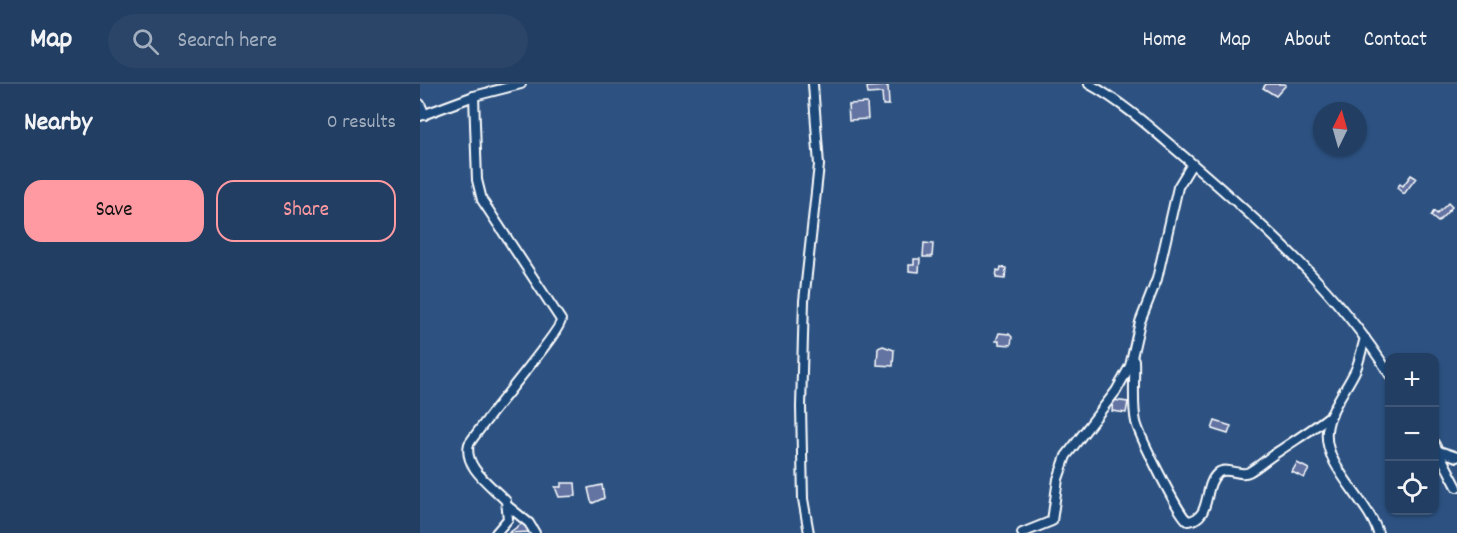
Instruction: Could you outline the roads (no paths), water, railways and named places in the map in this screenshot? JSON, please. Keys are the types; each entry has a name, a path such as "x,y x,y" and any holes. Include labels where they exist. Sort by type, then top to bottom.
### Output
{"street":[{"path":"420,104 422,116 474,96 521,84"},
{"path":"809,533 803,499 801,407 803,310 819,165 813,84"},
{"path":"1089,84 1124,104 1304,266 1365,338 1385,369"},
{"path":"474,96 477,180 482,200 561,320 556,334 521,374 469,444 468,458 472,465 506,501 508,507 508,519 496,533"},
{"path":"1192,164 1175,195 1157,279 1140,322 1134,356 1136,425 1184,519 1188,521 1198,518 1204,510 1209,487 1217,473 1226,470 1248,472 1304,436 1332,414"},
{"path":"1365,338 1356,369 1332,414 1327,431 1330,450 1345,478 1368,509 1378,533"},
{"path":"1022,533 1052,521 1058,479 1066,456 1116,391 1134,356"},
{"path":"1439,448 1457,457"},
{"path":"1439,451 1457,487"},
{"path":"508,507 529,523 535,533"}]}
